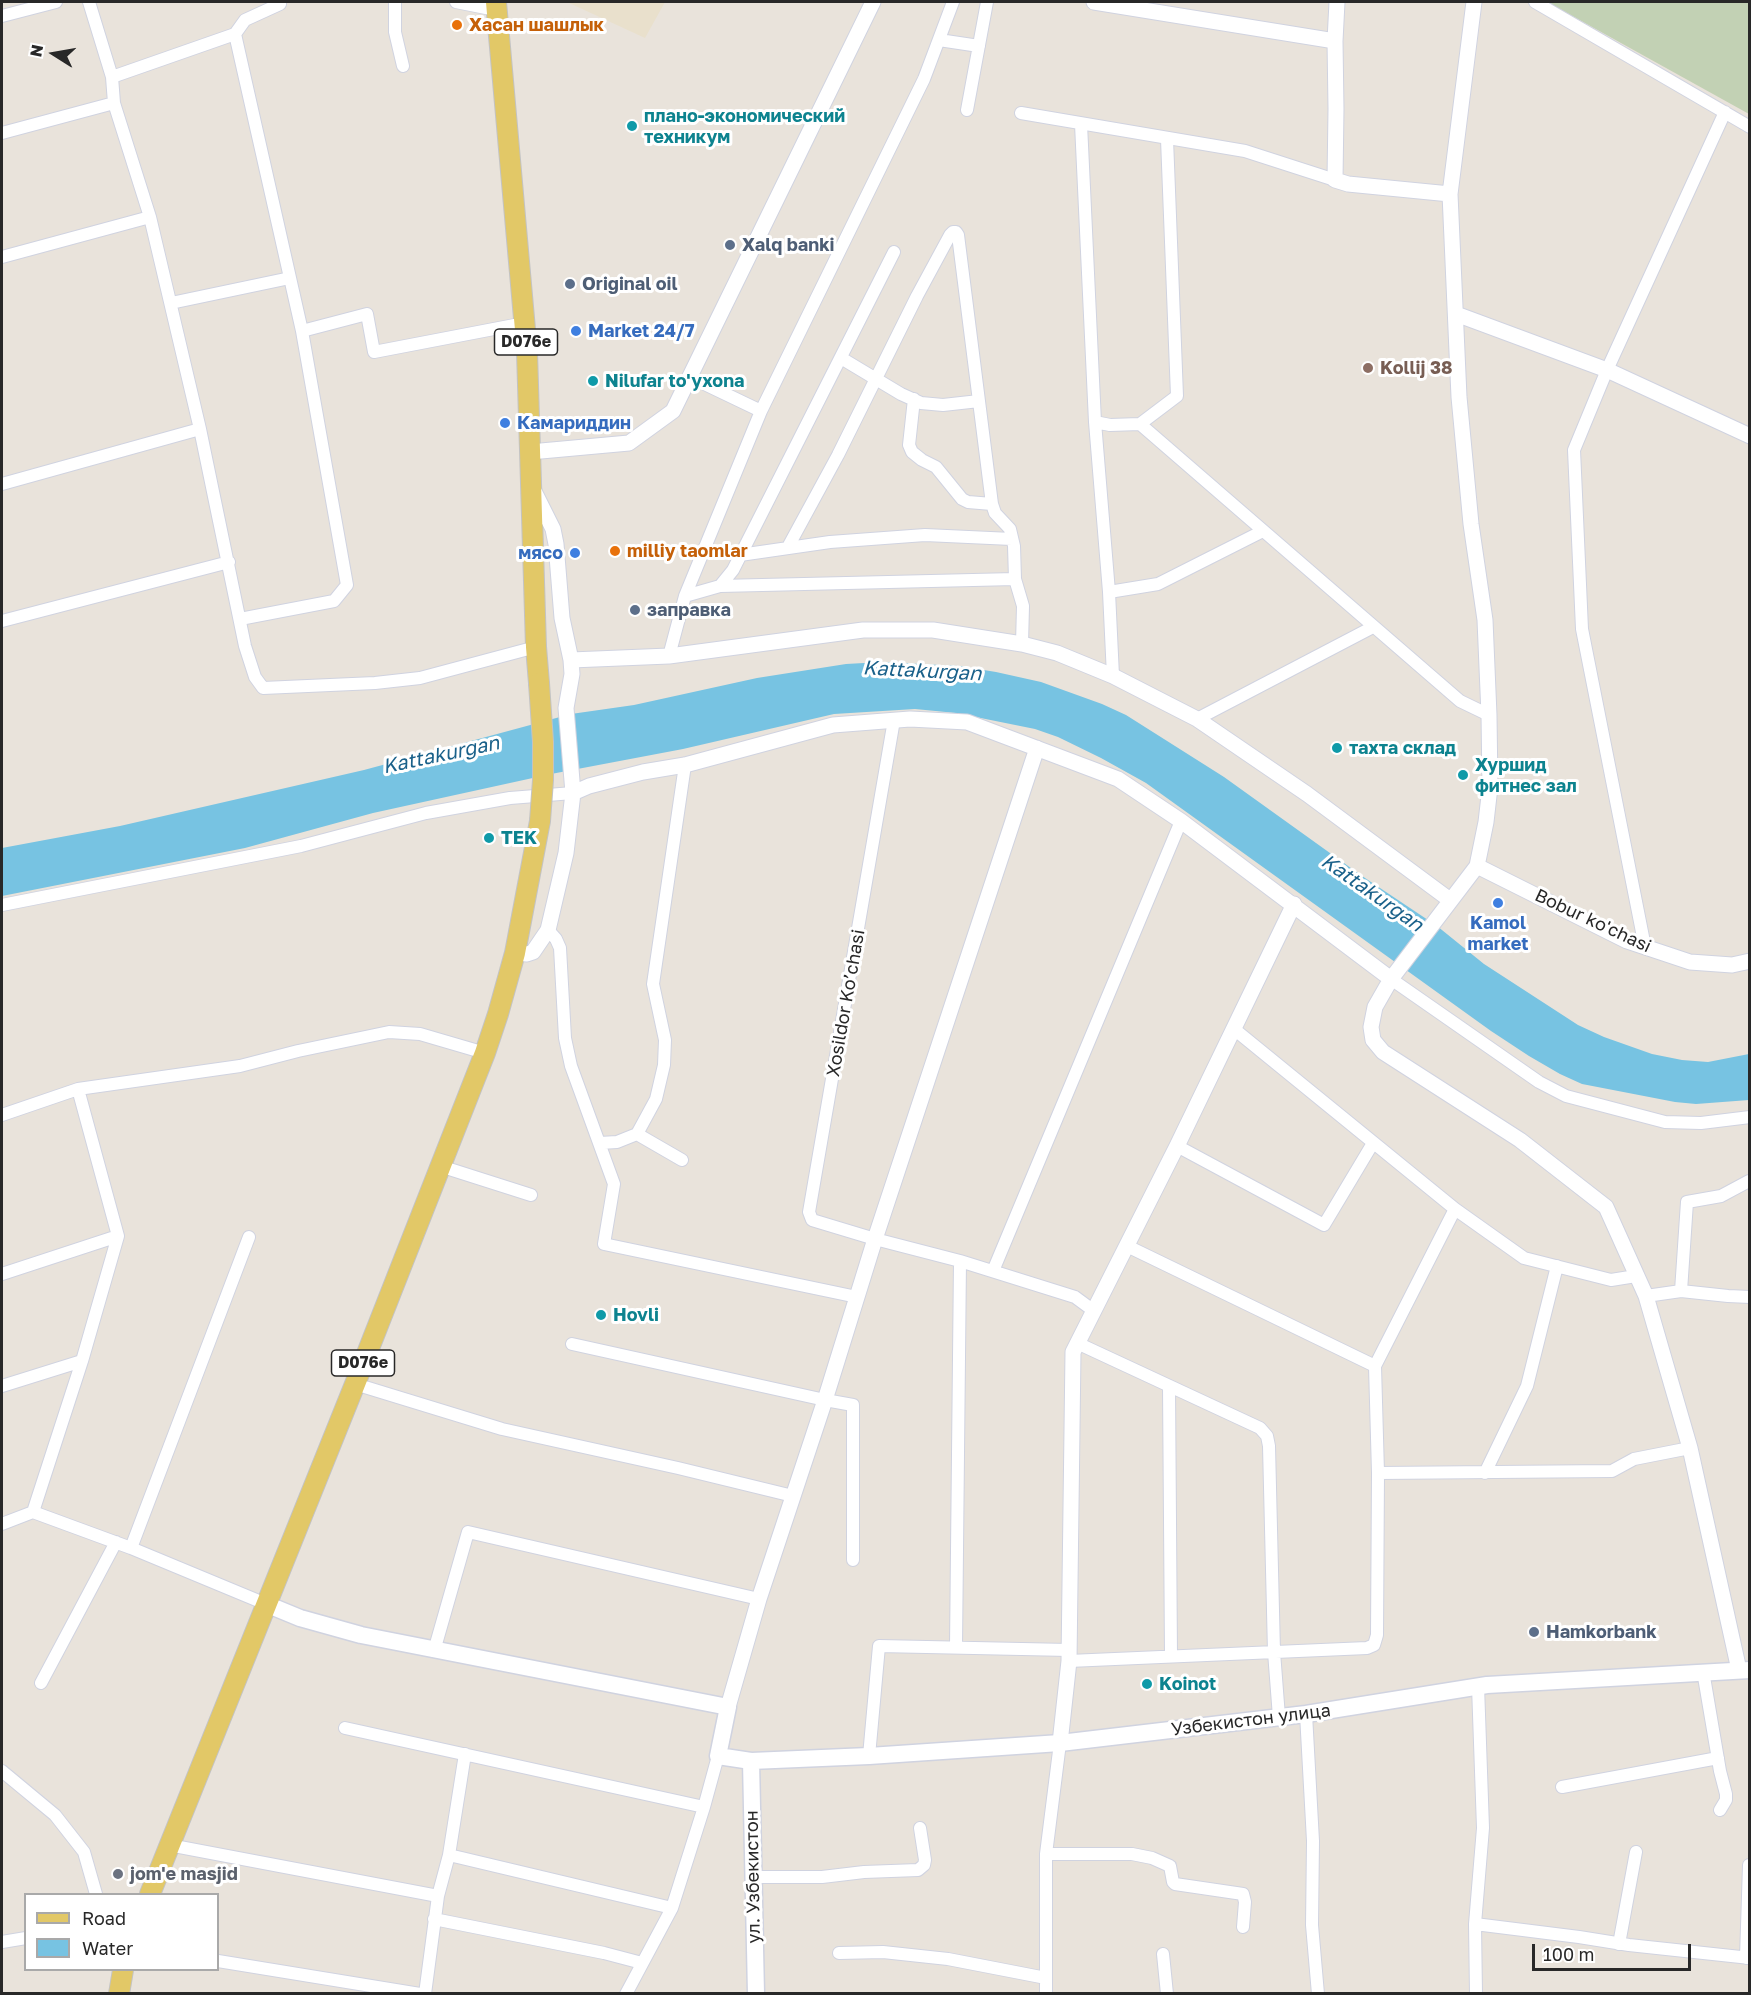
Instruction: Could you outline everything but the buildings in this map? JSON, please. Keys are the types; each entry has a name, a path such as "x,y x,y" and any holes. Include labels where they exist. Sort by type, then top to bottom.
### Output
{"main road":[{"name":"D076e","path":"150,1893 485,1053 514,953 540,821 543,742 536,647 527,352 496,6"},
{"path":"266,1604 300,1618 361,1635 728,1707 718,1756"},
{"name":"Узбекистон улица","path":"718,1756 751,1761 869,1756 1060,1743 1306,1714 1478,1686 1744,1670"},
{"name":"ул. Узбекистон","path":"751,1761 756,1994"},
{"path":"119,1994 123,1971"}],"street":[{"path":"2,16 56,2"},
{"path":"89,2 112,77 114,103 150,218 171,303 229,562 245,646 255,677 263,688 375,683 420,678 536,647"},
{"path":"112,77 235,34 245,20 280,4 279,2"},
{"path":"395,2 395,32 403,66"},
{"path":"456,2 496,6"},
{"path":"530,452 629,444 673,411 873,2"},
{"path":"669,656 685,596 761,411 924,79 953,2"},
{"path":"967,110 987,2"},
{"path":"1094,2 1335,41"},
{"path":"1335,180 1337,2"},
{"path":"1474,2 1450,194 1459,397 1485,620 1490,715 1490,787 1477,866 1394,975 1375,1007 1371,1027 1373,1040 1383,1052 1520,1140 1606,1207 1646,1296 1690,1448 1744,1670"},
{"path":"1535,2 1749,126"},
{"path":"235,34 303,331 347,585 334,601 240,619"},
{"path":"939,40 979,46"},
{"path":"2,133 114,103"},
{"path":"1644,947 1582,629 1574,450 1607,370 1725,112"},
{"path":"1021,113 1245,152 1348,184 1450,194"},
{"path":"1081,124 1095,423 1109,592 1113,676"},
{"path":"1095,423 1140,424 1177,396 1167,139"},
{"path":"2,257 150,218"},
{"path":"788,547 838,455 916,296 950,235 956,232 992,504 995,513 1010,529 1015,579 1023,606 1022,644"},
{"path":"720,586 741,555 894,252"},
{"path":"171,303 290,278"},
{"path":"303,331 367,314 374,352 525,323"},
{"path":"1456,314 1607,370 1749,436"},
{"path":"841,358 901,394 921,403 943,405 979,401"},
{"path":"690,377 761,411"},
{"path":"914,399 909,446 912,453 936,467 962,499 968,502 992,504"},
{"path":"1140,424 1460,701 1490,715"},
{"path":"2,484 200,429"},
{"path":"514,953 533,952 548,930 566,852 573,787 566,708 572,674 562,618 556,544 553,529 530,483"},
{"path":"1109,592 1158,584 1263,531"},
{"path":"741,555 830,542 925,535 1012,539"},
{"path":"2,621 229,562"},
{"path":"685,596 720,586 1015,579"},
{"path":"1197,719 1373,627"},
{"path":"571,660 669,656 862,630 933,630 1022,644 1057,653 1113,676 1197,719 1307,794 1450,900"},
{"path":"2,905 301,846 426,813 589,786 644,772 685,765 833,725 910,719 967,722 1118,779 1181,820 1539,1082 1566,1096 1593,1105 1665,1122 1701,1123 1749,1117"},
{"name":"Xosildor Ko’chasi","path":"875,1239 812,1220 809,1212 894,720"},
{"path":"728,1707 759,1599 1037,748"},
{"path":"600,1143 617,1142 637,1134 656,1100 665,1040 653,984 685,765"},
{"path":"993,1271 1181,820"},
{"name":"Bobur ko'chasi","path":"1477,866 1627,941 1644,947 1690,962 1732,964 1749,961"},
{"path":"1046,1994 1046,1854 1069,1656 1073,1352 1177,1146 1294,904"},
{"path":"548,930 560,948 565,1038 571,1066 614,1184 604,1244 857,1298"},
{"path":"1234,1029 1455,1209 1524,1258 1611,1280 1636,1276"},
{"path":"2,1114 78,1089 240,1066 389,1032 420,1034 485,1053"},
{"path":"33,1512 82,1361 118,1236 78,1089"},
{"path":"637,1134 682,1160"},
{"path":"1177,1146 1324,1225 1373,1143"},
{"path":"440,1166 531,1195"},
{"path":"1681,1291 1687,1202 1721,1196 1749,1181"},
{"path":"869,1756 879,1646 956,1647 1069,1656 1171,1656 1367,1648 1374,1645 1377,1635 1375,1366 1455,1209"},
{"path":"2,1274 118,1236"},
{"path":"131,1548 249,1238"},
{"path":"875,1239 960,1261 1075,1297 1094,1311"},
{"path":"1126,1246 1375,1366"},
{"path":"956,1647 960,1261"},
{"path":"1485,1473 1527,1386 1557,1266"},
{"path":"1646,1296 1681,1291 1749,1297"},
{"path":"1077,1343 1260,1428 1267,1436 1274,1652 1279,1716"},
{"path":"572,1344 853,1405 853,1560"},
{"path":"2,1386 82,1361"},
{"path":"355,1384 502,1429 793,1496"},
{"path":"1169,1386 1171,1656"},
{"path":"1377,1473 1612,1471 1634,1460 1690,1448"},
{"path":"2,1524 33,1512 116,1542 266,1604"},
{"path":"434,1651 468,1532 759,1599"},
{"path":"41,1683 116,1542"},
{"path":"1703,1671 1726,1794 1726,1800 1720,1809"},
{"path":"1476,1994 1475,1924 1483,1828 1478,1686"},
{"path":"1306,1714 1313,1840 1312,1925 1317,1994"},
{"path":"345,1728 704,1807"},
{"path":"424,1994 434,1919 449,1854 465,1754"},
{"path":"626,1994 672,1908 718,1756"},
{"path":"1562,1787 1718,1758"},
{"path":"2,1771 55,1815 84,1852 96,1893"},
{"path":"753,1877 822,1876 918,1870 924,1865 925,1860 920,1828"},
{"path":"169,1845 438,1896"},
{"path":"1619,1944 1636,1852"},
{"path":"449,1854 672,1908"},
{"path":"1046,1854 1132,1854 1152,1858 1170,1866 1175,1884 1243,1894 1245,1902 1242,1927"},
{"path":"1475,1924 1619,1944 1748,1958 1749,1865"},
{"path":"434,1919 604,1953 642,1963"},
{"path":"2,1942 24,1938"},
{"path":"839,1953 883,1952 948,1959 1046,1978"},
{"path":"1163,1954 1167,1994"},
{"path":"219,1961 420,1994"}],"shaded area":[{"path":"567,2 665,2 645,38"}],"green space":[{"path":"1547,2 1749,2 1749,114"}],"water":[{"name":"Kattakurgan","path":"882,662 959,666 996,672 1041,682 1126,715 1224,777 1362,876 1437,926 1484,964 1578,1025 1652,1054 1682,1060 1708,1062 1749,1054 1749,1100 1696,1104 1675,1102 1582,1084 1560,1074 1491,1031 1146,783 1058,737 1035,729 956,713 915,709 834,714 683,749 551,774 373,813 245,848 2,896 2,848 120,826 364,770 571,714 634,705 757,678 846,664"}],"place":[{"name":"Хасан шашлык","path":"457,25"},
{"name":"плано-экономический техникум","path":"632,126"},
{"name":"Xalq banki","path":"730,245"},
{"name":"Original oil","path":"570,284"},
{"name":"Market 24/7","path":"576,331"},
{"name":"Kollij 38","path":"1368,368"},
{"name":"Nilufar to'yxona","path":"593,381"},
{"name":"Камариддин","path":"505,423"},
{"name":"milliy taomlar","path":"615,551"},
{"name":"мясо","path":"575,553"},
{"name":"заправка","path":"635,610"},
{"name":"тахта склад","path":"1337,748"},
{"name":"Хуршид фитнес зал","path":"1463,775"},
{"name":"TEK","path":"489,838"},
{"name":"Kamol market","path":"1498,903"},
{"name":"Hovli","path":"601,1315"},
{"name":"Hamkorbank","path":"1534,1632"},
{"name":"Koinot","path":"1147,1684"},
{"name":"jom'e masjid","path":"118,1874"}]}
